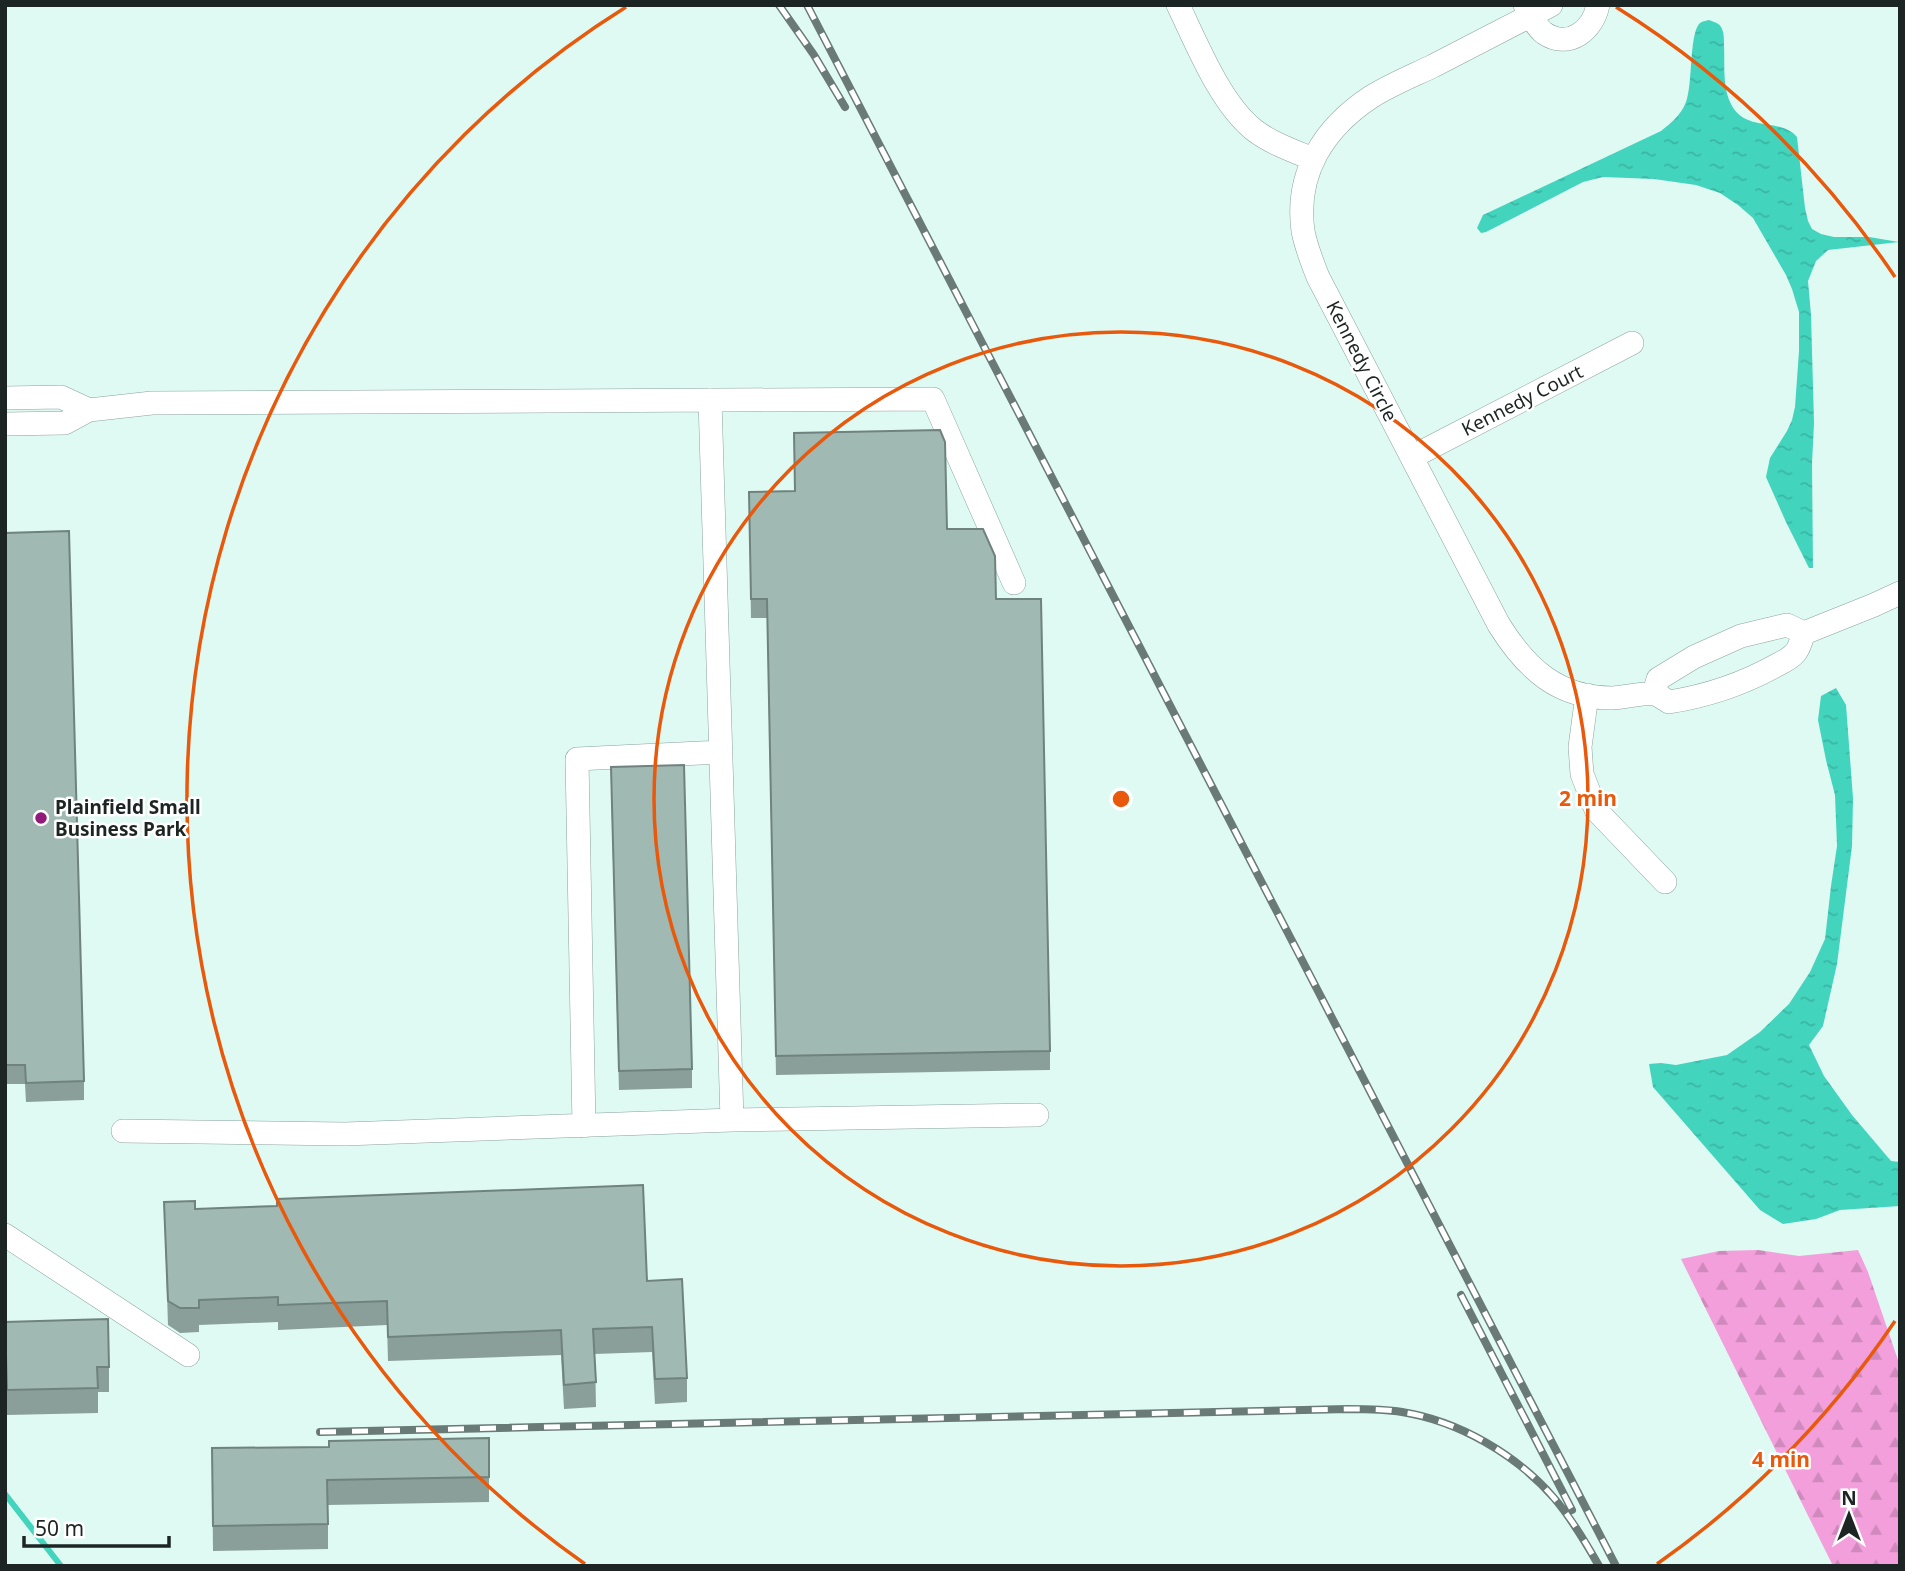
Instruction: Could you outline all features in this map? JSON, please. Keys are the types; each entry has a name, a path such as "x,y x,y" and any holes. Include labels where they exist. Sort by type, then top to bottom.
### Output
{"street":[{"path":"1178,5 1231,105 1253,130 1279,145 1313,159"},
{"name":"Kennedy Circle","path":"1551,5 1528,11 1373,96 1343,119 1313,159 1306,180 1303,230 1308,253 1499,625 1525,662 1542,676 1587,695 1611,698 1654,693 1669,702 1715,693 1788,659 1797,652 1804,633"},
{"path":"1528,11 1543,32 1557,39 1568,39 1586,30 1594,20 1598,5"},
{"name":"Kennedy Court","path":"1412,457 1632,343"},
{"path":"5,397 61,397 89,410"},
{"path":"5,424 65,423 89,410 152,403 933,399 1014,583"},
{"path":"710,400 732,1120"},
{"path":"1654,693 1658,679 1694,657 1741,636 1787,625 1804,633 1900,593"},
{"path":"1587,695 1580,747 1583,774 1596,810 1665,882"},
{"path":"584,1126 577,759 721,752"},
{"path":"123,1131 345,1134 732,1120 1037,1115"},
{"path":"5,1235 188,1355"}],"green space":[{"path":"1758,1250 1799,1256 1858,1250 1868,1272 1900,1366 1900,1566 1833,1566 1681,1259 1719,1251"}],"water":[{"path":"1709,20 1718,24 1723,31 1726,90 1737,113 1754,122 1782,127 1797,137 1805,208 1812,229 1834,237 1869,237 1899,242 1828,250 1816,261 1808,281 1814,423 1813,568 1809,568 1766,477 1770,458 1787,431 1795,407 1799,312 1786,275 1753,218 1720,193 1696,185 1654,179 1603,177 1583,182 1486,232 1481,233 1477,228 1483,215 1661,131 1672,122 1686,102 1696,30 1700,23"},
{"path":"1836,688 1846,705 1853,798 1852,846 1837,964 1823,1026 1809,1045 1824,1076 1852,1115 1891,1161 1900,1162 1900,1206 1840,1210 1816,1219 1783,1224 1760,1210 1653,1087 1649,1064 1676,1065 1727,1055 1760,1032 1789,1004 1810,972 1825,939 1837,846 1835,795 1818,720 1821,696"}],"building":[{"path":"940,430 945,442 947,529 983,529 995,556 996,599 1041,599 1050,1051 776,1056 767,599 751,599 749,492 795,491 794,433"},
{"name":"Plainfield Small Business Park","path":"69,531 84,1081 26,1083 25,1065 5,1065 5,533"},
{"path":"684,765 692,1069 619,1071 611,767"},
{"path":"643,1185 647,1281 682,1279 687,1378 655,1379 652,1327 593,1329 596,1382 564,1385 561,1330 388,1337 387,1301 278,1305 278,1297 199,1300 199,1308 180,1308 168,1301 164,1202 195,1201 195,1209 277,1206 277,1199"},
{"path":"108,1319 109,1367 97,1367 98,1388 7,1390 5,1322"},
{"path":"489,1438 489,1477 327,1480 328,1524 213,1526 212,1448 329,1447 329,1441"}],"waterway":[{"path":"5,1494 61,1566"}],"railway":[{"path":"779,5 814,55 845,107"},
{"path":"807,5 1616,1566"},
{"path":"1461,1295 1572,1510"},
{"path":"320,1432 1388,1410 1445,1423 1505,1454 1554,1498 1599,1566"}],"place":[{"name":"Plainfield Small Business Park","path":"41,818"}]}
